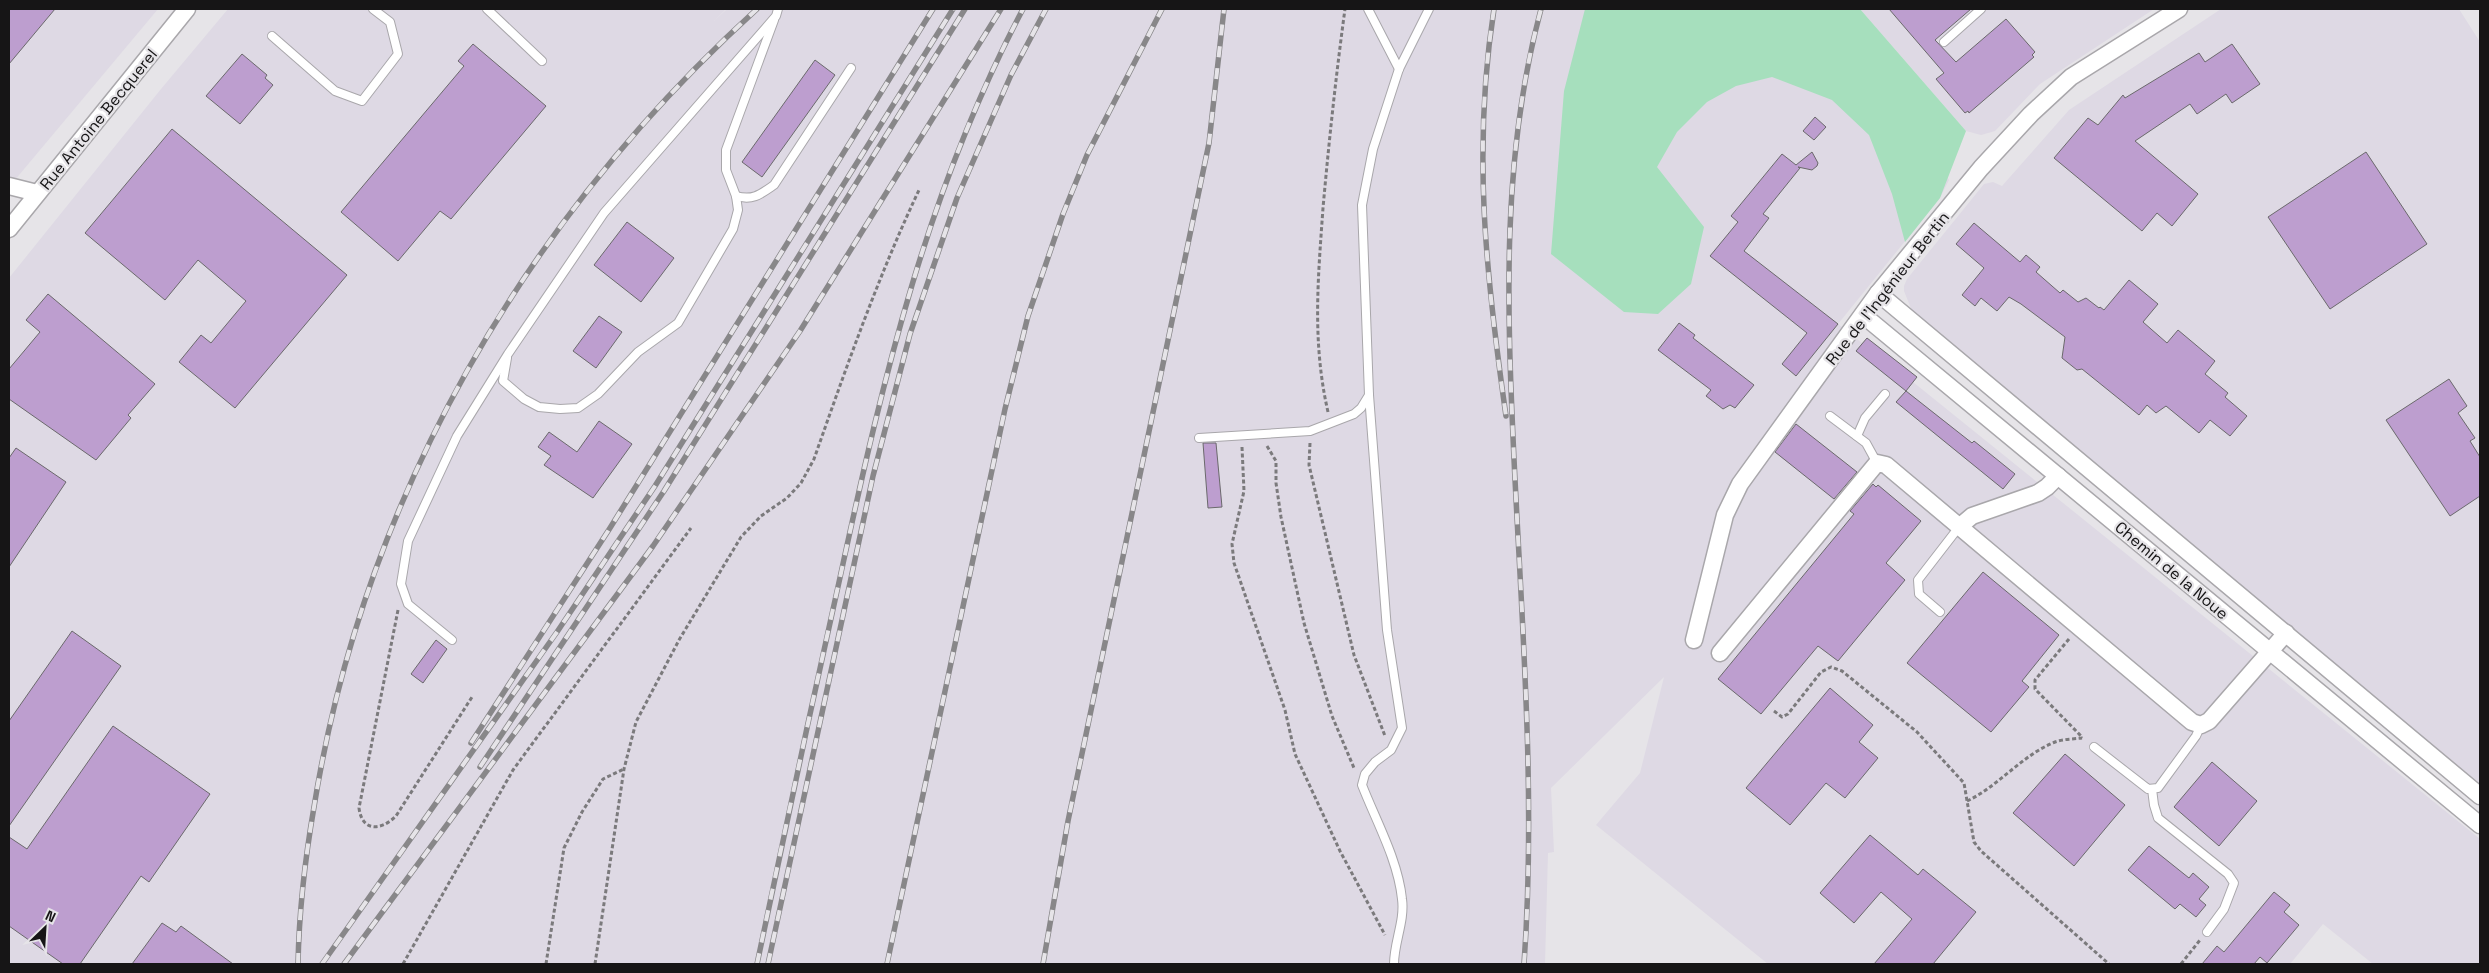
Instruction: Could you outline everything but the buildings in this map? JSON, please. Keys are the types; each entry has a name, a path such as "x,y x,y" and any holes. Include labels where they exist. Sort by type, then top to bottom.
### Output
{"street":[{"name":"Rue Antoine Becquerel","path":"9,229 187,9"},
{"name":"Rue de l'Ingénieur Bertin","path":"1694,640 1725,515 1740,484 1878,293 1981,168 2030,114 2071,77 2180,9"},
{"path":"9,186 37,193"},
{"name":"Chemin de la Noue","path":"1878,293 2480,796"},
{"name":"Chemin de la Noue","path":"1863,315 2480,825"},
{"path":"1720,653 1877,463 1886,465 2192,722 2200,725 2209,721 2286,633"},
{"path":"1959,527 1979,513 2038,493 2058,476"}],"lane":[{"path":"272,36 335,91 362,101 398,54 390,22 373,9"},
{"path":"487,9 542,61"},
{"path":"1368,9 1399,69"},
{"path":"1394,963 1403,913 1402,898 1392,859 1362,785 1366,774 1375,762 1391,750 1402,728 1387,630 1368,395 1362,205 1374,149 1399,69 1429,9"},
{"path":"1944,42 1981,9"},
{"path":"508,354 503,380 524,399 539,407 578,408 598,394 638,352 678,323 733,229 738,210 736,196 726,170 726,150 777,12"},
{"path":"452,640 408,604 401,584 408,541 457,436 508,354 604,213 777,12"},
{"path":"736,196 746,199 758,197 774,185 851,68"},
{"path":"1857,436 1865,418 1885,394"},
{"path":"1199,438 1310,431 1331,424 1361,408 1368,395"},
{"path":"1830,416 1866,443 1877,463"},
{"path":"1940,612 1919,594 1918,580 1959,527"},
{"path":"2094,747 2148,789 2158,788 2196,736 2200,725"},
{"path":"2152,789 2158,818 2228,874 2234,883 2224,909 2207,932"}],"path":[{"path":"1331,424 1318,362 1316,296 1329,137 1345,9"},
{"path":"595,964 624,769 636,722 649,693 736,545 761,516 787,498 801,483 814,459 877,287 899,232 919,190"},
{"path":"1310,431 1309,465 1354,655 1391,750"},
{"path":"1244,436 1241,453 1244,491 1232,544 1234,563 1284,710 1295,754 1340,851 1386,939 1394,963"},
{"path":"1253,436 1268,448 1276,461 1276,483 1281,517 1304,624 1332,716 1362,785"},
{"path":"403,964 513,770 692,528"},
{"path":"401,584 359,808 360,818 365,824 380,827 388,824 396,816 472,697"},
{"path":"2079,627 2036,680 2035,689 2082,738 2094,747"},
{"path":"1774,711 1782,718 1788,714 1822,672 1831,667 1842,670 1916,732 1964,783 1974,842 1981,851 2109,964"},
{"path":"1967,801 1984,793 2031,755 2056,742 2082,738"},
{"path":"546,964 564,848 582,812 603,779 624,769"},
{"path":"2181,964 2207,932"}],"shaded area":[{"path":"9,9 158,9 9,187"},
{"path":"228,9 726,9 714,21 727,9 1835,9 1949,180 1940,198 1838,324 1862,343 1867,338 1917,377 1913,382 2480,839 2480,964 2373,964 2323,924 2290,964 1768,964 1596,825 1640,773 1664,677 1551,788 1554,852 1548,853 1545,964 9,964 9,278"},
{"path":"1860,9 2154,9 2040,84 1995,131 1981,135 1966,131"},
{"path":"2221,9 2459,9 2480,42 2480,784 1914,316 1904,291 1907,279 1984,184 1993,182 2002,186 2069,110"}],"green space":[{"path":"1585,9 1860,9 1966,131 1940,198 1905,242 1892,194 1869,135 1832,100 1772,77 1736,86 1707,102 1677,132 1657,167 1704,227 1691,284 1658,314 1624,312 1551,254 1564,91"}],"railway":[{"path":"298,964 301,905 308,846 314,807 338,692 372,581 415,473 467,370 528,272 597,179 673,91 757,9"},
{"path":"471,743 610,528 933,9"},
{"path":"322,964 557,632 655,486 953,9"},
{"path":"480,767 664,491 965,9"},
{"path":"344,964 653,546 800,331 1001,9"},
{"path":"757,964 857,499 892,355 912,285 960,146 989,77 1023,9"},
{"path":"768,964 873,476 910,334 957,198 1011,75 1046,9"},
{"path":"887,964 1005,409 1028,316 1063,214 1087,155 1162,9"},
{"path":"1043,964 1068,821 1209,143 1224,9"},
{"path":"1494,9 1487,61 1484,112 1484,213 1493,313 1506,416"},
{"path":"1524,964 1529,838 1528,775 1509,289 1513,177 1519,121 1528,65 1541,9"}]}
